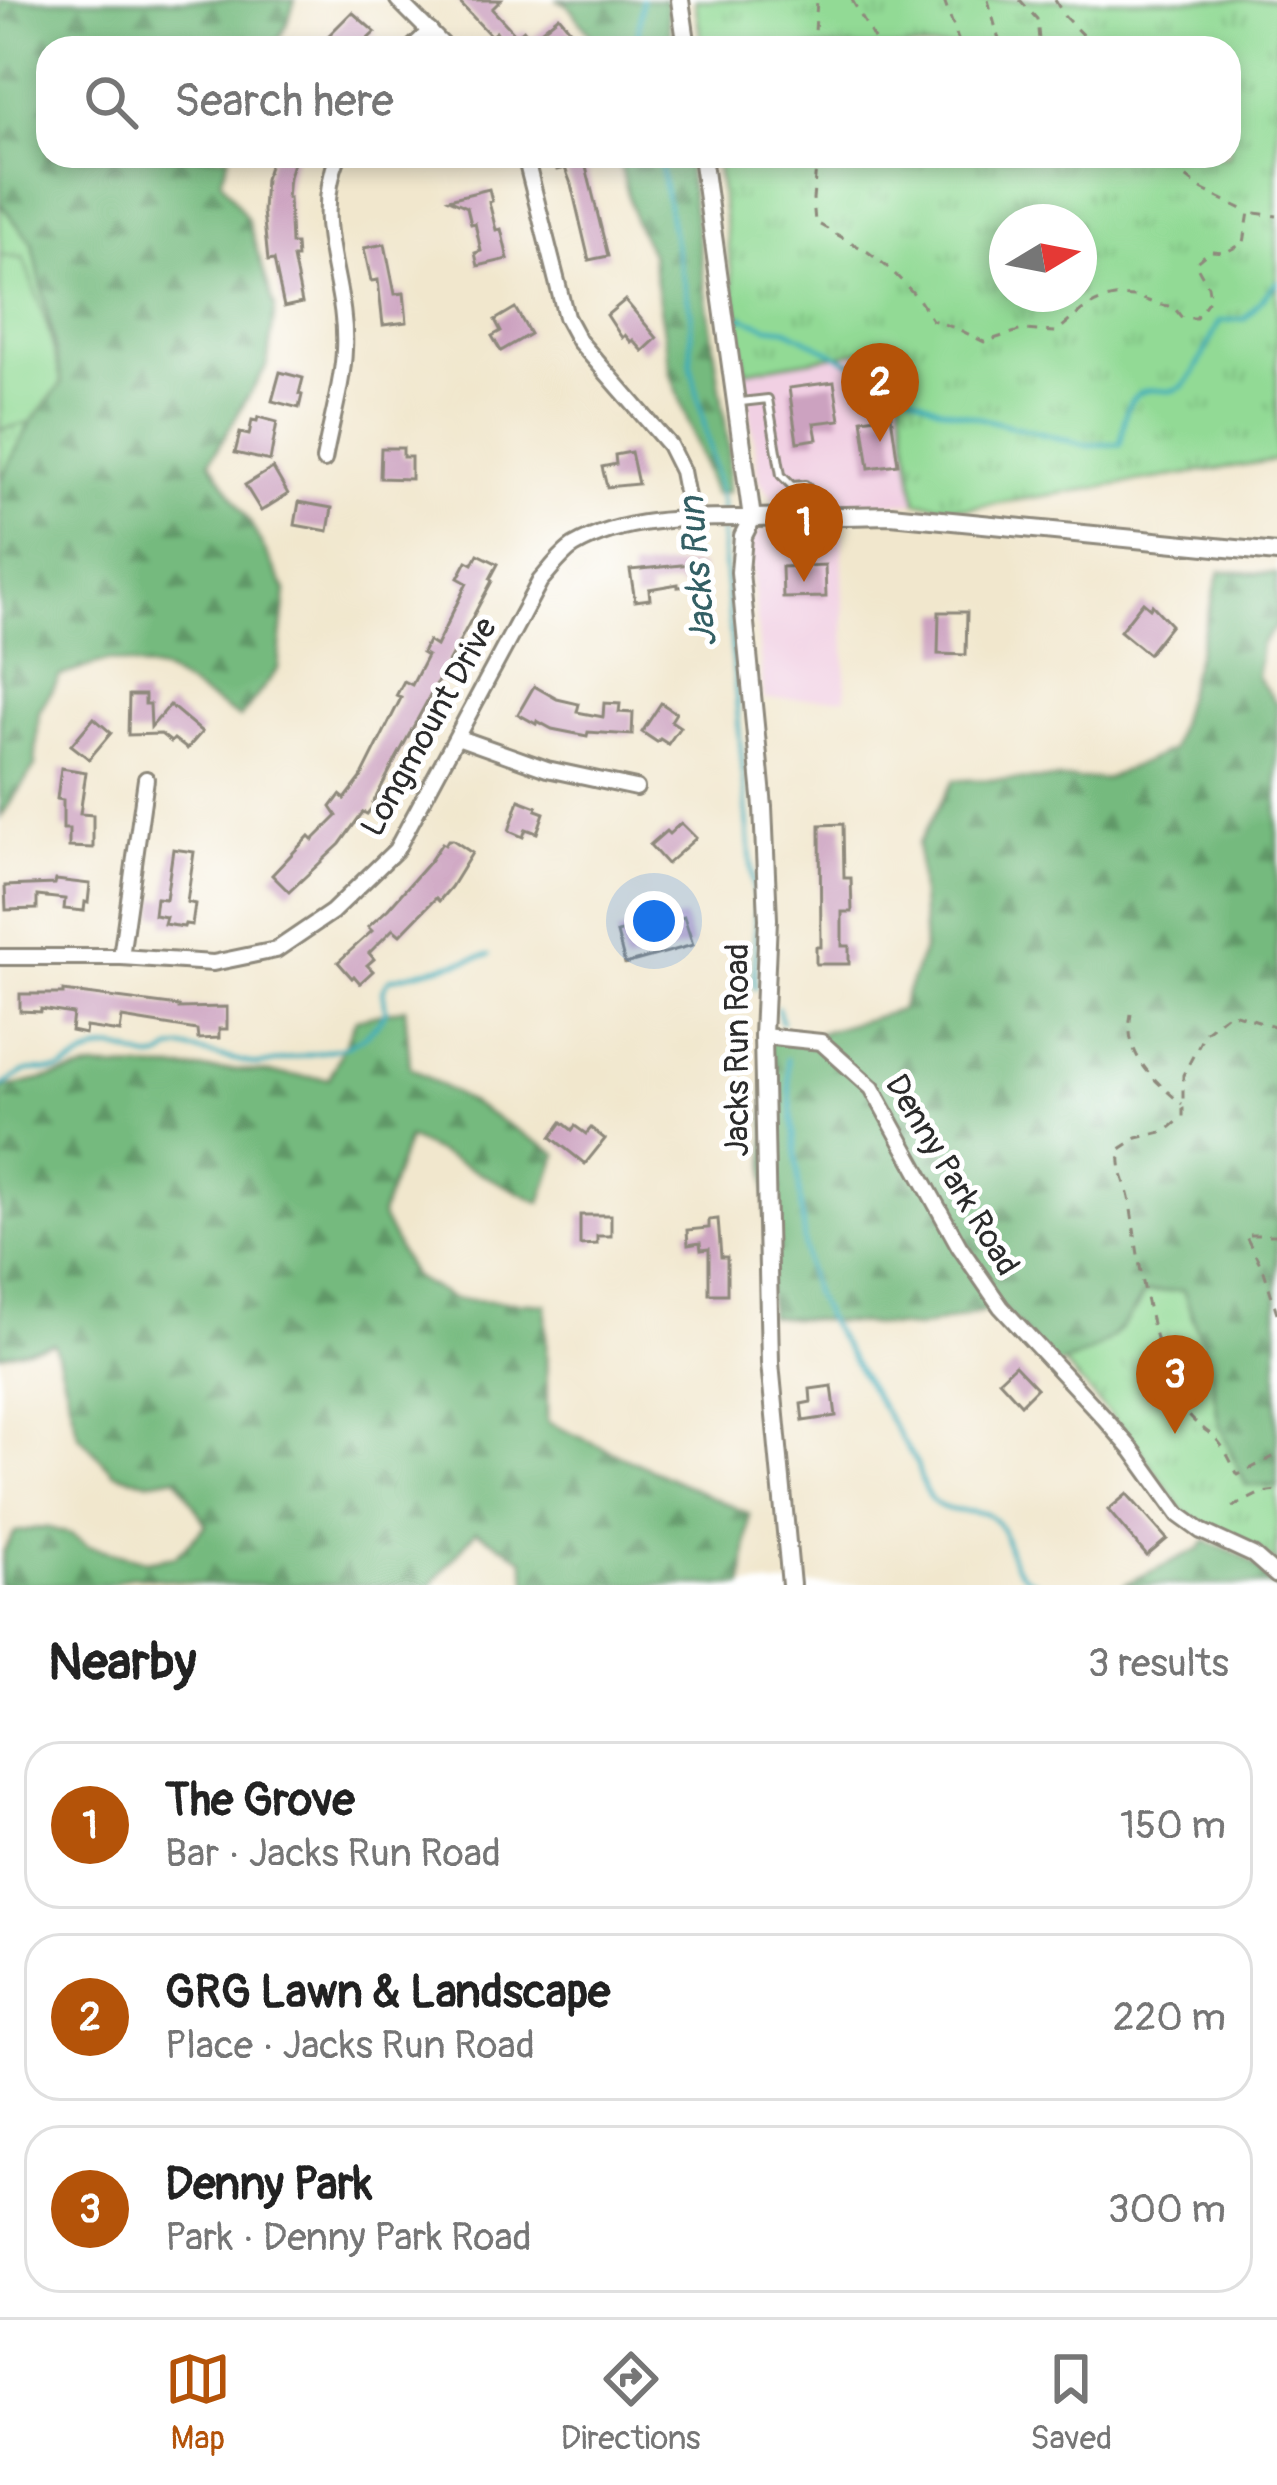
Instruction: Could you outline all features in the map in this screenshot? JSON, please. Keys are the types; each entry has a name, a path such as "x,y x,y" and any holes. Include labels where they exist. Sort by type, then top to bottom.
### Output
{"street":[{"path":"398,0 434,36"},
{"path":"680,0 685,36"},
{"path":"426,36 430,32"},
{"path":"324,460 344,349 328,234 328,181 333,168"},
{"path":"528,168 566,317 579,341 669,445 682,471 691,518"},
{"name":"Jacks Run Road","path":"704,168 752,518 743,536 740,572 763,807 770,1363 791,1585"},
{"path":"752,518 891,515 1277,553"},
{"name":"Longmount Drive","path":"0,957 213,963 276,950 332,912 396,850 541,580 570,548 607,532 691,518 752,518"},
{"path":"458,737 547,769 636,788"},
{"path":"121,957 146,779"},
{"name":"Denny Park Road","path":"763,1036 821,1042 872,1088 959,1246 1001,1306 1133,1451 1179,1515 1201,1531 1242,1548 1277,1576"}],"lane":[{"path":"737,403 768,399 781,475 792,485 805,485 813,494 813,517"}],"path":[{"path":"815,36 817,0"},
{"path":"852,0 872,36"},
{"path":"944,0 957,36"},
{"path":"988,0 998,36"},
{"path":"1020,0 1037,19 1039,36"},
{"path":"1055,0 1083,36"},
{"path":"817,168 815,222 890,269 932,320 984,343 1022,330 1057,332 1090,303 1113,298 1134,297 1173,307 1182,318 1196,318 1210,299 1195,263 1210,251 1226,251 1244,243 1249,212"},
{"path":"1174,168 1203,190 1249,212 1277,216"},
{"path":"1277,1027 1230,1012 1206,1030 1184,1075 1183,1118 1166,1131 1137,1138 1120,1149 1118,1169 1127,1188 1153,1332 1182,1406 1198,1428 1216,1438 1238,1475 1277,1455"},
{"path":"1131,1014 1136,1059 1183,1105"},
{"path":"1277,1235 1245,1235 1264,1271 1277,1313"},
{"path":"1233,1507 1261,1492 1277,1491"}],"shaded area":[{"path":"892,348 917,501 924,502 779,507 760,481 744,371"},
{"path":"842,529 846,698 764,699 750,544 759,531"}],"green space":[{"path":"0,0 295,0 280,36 36,36 36,168 225,168 221,180 247,219 275,308 267,365 210,461 286,591 278,669 240,718 166,672 109,660 60,676 39,712 35,766 0,818 0,481 31,422 62,383 33,244 0,203"},
{"path":"556,0 666,0 670,36 591,36 566,3"},
{"path":"695,0 1277,0 1277,460 967,508 916,502 893,346 745,371 718,168 1241,168 1241,36 700,36"},
{"path":"621,168 688,168 729,449 728,492 714,494 671,374 651,253 635,222"},
{"path":"0,203 33,244 62,383 31,422 0,481"},
{"path":"0,255 24,259 62,383 31,422 0,430"},
{"path":"1220,571 1277,574 1277,625 1261,644 1257,677 1277,704 1277,1486 1246,1485 1219,1424 1210,1365 1183,1290 1144,1293 1108,1340 1055,1366 1001,1307 917,1328 769,1316 763,1036 821,1041 819,1033 900,1010 924,948 918,844 954,780 1105,779 1171,750"},
{"path":"405,1008 410,1067 557,1154 541,1203 408,1138 381,1215 412,1276 452,1299 546,1304 547,1422 749,1514 743,1585 528,1585 523,1559 476,1531 431,1585 215,1585 133,1576 106,1585 0,1585 3,1552 15,1532 46,1527 71,1534 88,1546 147,1561 176,1556 206,1525 177,1477 148,1482 114,1473 78,1434 54,1343 0,1355 0,1089 93,1068 240,1070 329,1079 356,1019"},
{"path":"1183,1289 1210,1365 1219,1425 1266,1487 1277,1486 1277,1563 1258,1548 1212,1530 1183,1511 1135,1443 1063,1363 1111,1337 1144,1293"},
{"path":"1205,1541 1243,1556 1272,1585 1123,1585 1200,1548"}],"building":[{"path":"457,0 501,0 492,9 517,36 496,32 491,36"},
{"path":"352,12 375,32 371,36 329,35"},
{"path":"559,16 573,33 569,36 535,36"},
{"path":"268,168 292,168 287,198 302,303 284,307 274,260 268,261"},
{"path":"565,168 586,168 608,256 589,260"},
{"path":"489,189 496,230 501,229 508,259 478,266 475,253 481,251 475,223 471,224 467,207 449,199"},
{"path":"385,244 395,294 404,293 407,322 383,325 378,280 371,281 364,248"},
{"path":"625,300 657,338 643,351 625,335 622,338 607,315"},
{"path":"515,308 530,334 501,351 492,336 501,331 495,320"},
{"path":"280,372 303,378 299,408 272,401"},
{"path":"834,382 840,420 814,423 817,439 797,442 789,388"},
{"path":"891,415 898,464 869,468 862,419"},
{"path":"252,420 277,422 270,461 235,453 240,433 249,435"},
{"path":"381,448 403,448 403,457 411,457 411,479 380,478"},
{"path":"631,452 638,484 607,487 602,467 616,464 615,455"},
{"path":"273,468 288,494 261,511 245,485"},
{"path":"299,502 332,508 328,531 295,525"},
{"path":"478,554 498,564 492,581 375,804 289,892 272,875 309,836 313,840 337,816 331,807 340,795 345,799 361,778 401,698 396,696 404,681 412,685 427,656 422,653 428,641 436,646 467,583 458,578 467,561 473,564"},
{"path":"825,565 826,597 783,598 782,567"},
{"path":"701,566 702,585 649,589 650,599 635,601 630,570"},
{"path":"1143,602 1171,625 1148,654 1120,631"},
{"path":"939,612 967,612 966,655 938,654"},
{"path":"534,686 579,704 577,712 603,717 604,703 620,704 619,712 633,713 632,735 588,732 587,736 536,724 518,714"},
{"path":"129,695 145,695 151,727 170,705 202,732 187,749 161,734 128,735"},
{"path":"661,703 676,713 671,721 680,727 668,744 642,732"},
{"path":"94,718 111,733 89,759 71,745"},
{"path":"61,768 86,772 80,814 93,815 93,848 69,847 69,829 63,829 63,800 57,799"},
{"path":"519,800 544,813 537,833 526,829 523,837 509,831"},
{"path":"681,823 696,838 667,864 650,845"},
{"path":"843,824 844,878 851,878 852,912 842,912 842,946 849,946 849,964 816,964 816,947 821,947 820,825"},
{"path":"448,840 472,853 451,887 400,935 393,929 369,953 374,959 367,965 373,971 360,983 352,978 338,962 372,931 368,927"},
{"path":"173,849 194,852 187,902 195,904 192,925 184,927 164,924 166,917 154,915 156,898 166,899"},
{"path":"56,880 90,884 84,911 64,909 65,899 37,896 37,909 6,910 5,886 55,884"},
{"path":"684,917 693,945 625,964 617,933"},
{"path":"63,991 179,1008 227,1007 227,1029 219,1029 219,1038 198,1039 197,1030 122,1018 120,1032 86,1027 85,1034 71,1031 73,1014 20,1011 20,994"},
{"path":"562,1122 586,1134 591,1128 605,1139 585,1164 551,1137"},
{"path":"580,1215 611,1215 611,1236 597,1236 597,1244 580,1245"},
{"path":"718,1219 721,1257 727,1257 727,1294 709,1294 709,1249 701,1250 700,1243 688,1245 687,1230 709,1228 709,1220"},
{"path":"1015,1365 1037,1388 1021,1404 999,1380"},
{"path":"832,1386 836,1416 803,1421 801,1404 811,1402 810,1389"},
{"path":"1127,1494 1167,1539 1147,1556 1108,1510"}],"waterway":[{"name":"Jacks Run","path":"638,36 642,0"},
{"name":"Jacks Run","path":"661,168 691,312 691,365 722,504 755,907 755,988"},
{"path":"742,317 786,329 937,407 1086,445 1121,444 1127,410 1135,396 1180,388 1197,368 1220,321 1245,319 1277,282"},
{"path":"0,1087 25,1072 58,1070 108,1049 157,1059 182,1048 259,1065 345,1047 363,1037 386,1011 383,990 389,979 489,955"},
{"name":"Jacks Run","path":"778,1008 782,1022"},
{"name":"Jacks Run","path":"787,1059 806,1262 814,1294 917,1464 929,1496 950,1510 991,1516 1018,1570 1041,1585"}],"place":[{"name":"GRG Lawn & Landscape","path":"880,442"},
{"name":"The Grove","path":"804,582"},
{"name":"Denny Park","path":"1175,1434"}]}
